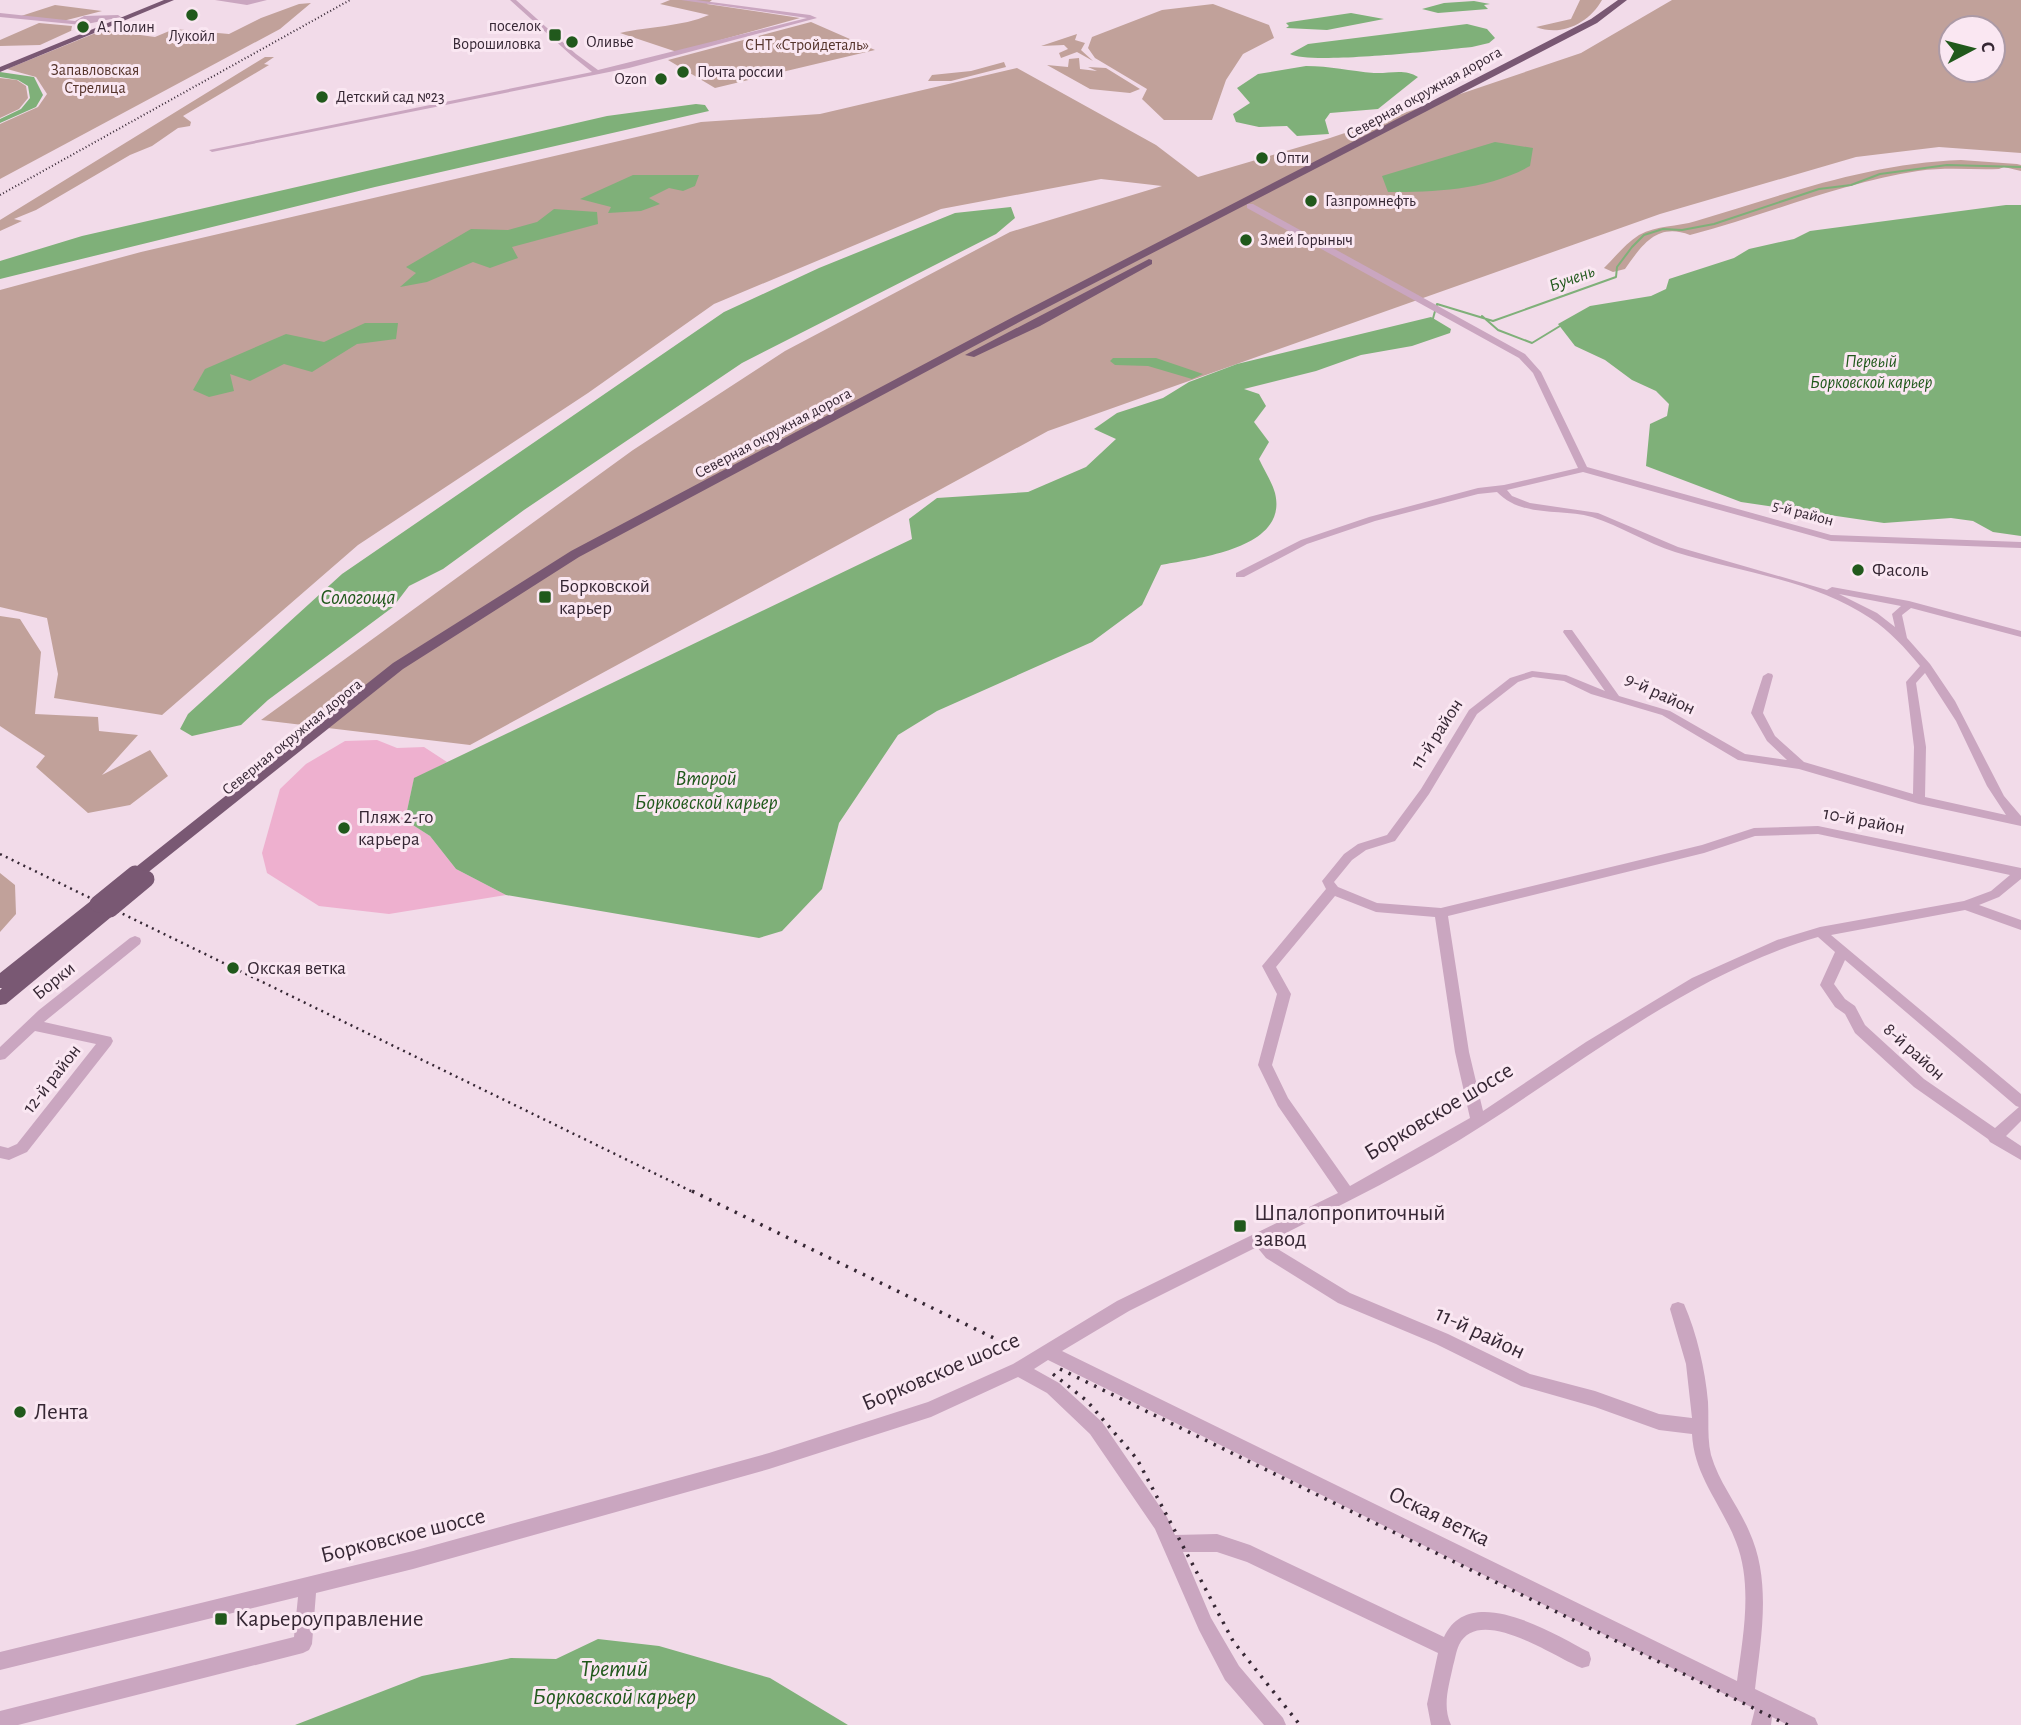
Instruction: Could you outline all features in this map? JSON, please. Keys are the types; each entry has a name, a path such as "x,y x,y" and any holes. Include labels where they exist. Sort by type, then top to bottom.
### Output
{"main road":[{"path":"3,66 83,25 118,17 158,0"},
{"path":"3,66 170,0"},
{"name":"Северная окружная дорога","path":"0,999 140,876 398,666 575,554 1019,318 1594,21 1627,0"},
{"name":"Северная окружная дорога","path":"140,876 408,670 538,584 645,523 892,392 1036,324 1250,206 1404,130 1421,114 1600,21 1627,0"},
{"path":"1388,126 1402,125 1406,127 1404,130"},
{"path":"1019,318 1014,322 1019,326 1036,324"},
{"name":"Северная окружная дорога","path":"0,982 104,907"}],"street":[{"path":"218,0 247,3 264,0"},
{"path":"513,0 542,24 563,49 596,72"},
{"path":"212,150 596,72 814,18 684,0"},
{"path":"0,15 83,25 84,18 118,17"},
{"path":"1240,575 1304,542 1372,519 1478,491 1504,488 1583,469 1530,363 1511,348 1250,206"},
{"name":"5-й район","path":"1583,469 1831,538 2021,545"},
{"path":"1504,488 1502,492 1514,502 1612,520 1674,548 1861,597 1909,604 2021,634"},
{"name":"9-й район","path":"1781,577 1853,604 1903,638 1926,666 1972,741 1989,780 2020,822"},
{"path":"1903,638 1896,614 1909,604"},
{"name":"9-й район","path":"1568,632 1614,695 1666,713 1742,757 1800,765 1919,800 2020,822"},
{"path":"1919,800 1920,747 1911,682 1926,666"},
{"name":"11-й район","path":"1333,890 1328,881 1355,852 1391,838 1425,791 1473,712 1514,680 1532,674 1566,678 1595,692 1614,695"},
{"name":"9-й район","path":"1769,676 1757,713 1771,738 1800,765"},
{"name":"10-й район","path":"1441,913 1704,849 1754,832 1818,830 2020,872"},
{"name":"Борковское шоссе","path":"0,1661 413,1560 833,1442 931,1409 1019,1369 1123,1306 1348,1195 1478,1121 1591,1046 1697,981 1782,943 1820,932 1966,905 1995,894 2020,872"},
{"path":"1348,1195 1283,1102 1265,1065 1284,994 1269,966 1333,890 1376,907 1441,913 1462,1052 1478,1121"},
{"path":"1966,905 2021,925"},
{"name":"8-й район","path":"1820,932 2021,1102"},
{"name":"Борки","path":"0,1055 32,1025 135,941"},
{"name":"8-й район","path":"1842,951 1827,985 1840,1003 1850,1010 1860,1029 1919,1083 1994,1138 2021,1154"},
{"name":"12-й район","path":"0,1152 9,1154 22,1148 106,1041 32,1025"},
{"path":"1994,1138 2021,1112"},
{"name":"11-й район","path":"1261,1240 1271,1253 1344,1298 1442,1339 1527,1381 1595,1399 1659,1422 1698,1427"},
{"path":"1678,1309 1699,1397 1698,1427 1703,1457 1715,1488 1734,1515 1749,1552 1753,1606 1745,1694"},
{"name":"Оская ветка","path":"1048,1352 1808,1725"},
{"path":"1019,1369 1053,1388 1096,1428 1161,1523 1205,1624 1232,1673 1276,1725"},
{"path":"1170,1544 1217,1543 1250,1554 1449,1650"},
{"path":"0,1720 303,1644 308,1585"},
{"path":"1441,1725 1435,1704 1452,1638 1465,1627 1483,1621 1506,1622 1581,1660"},
{"path":"1761,1725 1765,1704"}],"green space":[{"name":"СНТ «Стройдеталь»","path":"670,0 712,0 707,4 800,18 677,52 620,33 688,22 709,15 660,4"},
{"path":"1580,0 1602,0 1590,15 1574,26 1555,30 1536,27 1571,19"},
{"path":"1672,0 2021,0 2021,153 1939,147 1856,157 1660,214 1048,431 470,745 261,720 633,450 785,351 1010,232 1162,186 1101,179 941,209 714,304 588,393 358,545 162,715 54,698 58,674 47,618 0,607 0,290 141,252 701,122 820,114 1017,68 1156,145 1198,177 1330,138 1581,53"},
{"name":"Запавловская Стрелица","path":"311,3 280,29 0,179 0,124 38,107 47,94 36,77 7,69 103,30 155,37 174,29 229,34 261,18 299,4"},
{"path":"1213,4 1269,25 1274,38 1243,54 1226,80 1212,120 1164,120 1142,99 1147,89 1095,58 1088,48 1092,37 1162,10"},
{"path":"55,5 102,11 63,21 21,16"},
{"name":"СНТ «Стройдеталь»","path":"811,22 875,50 715,88 668,60"},
{"path":"39,23 72,26 71,31 40,45 0,46 0,40"},
{"path":"1077,34 1075,40 1085,43 1081,50 1093,61 1077,52 1061,58 1059,53 1068,49 1064,45 1041,46"},
{"path":"265,57 274,57 264,64 269,65 183,116 191,122 190,126 178,128 152,146 130,155 36,210 14,219 22,221 0,231 0,220"},
{"path":"1079,58 1080,69 1097,71 1088,67 1106,68 1140,89 1130,93 1090,89 1047,65 1068,67 1069,59"},
{"path":"1004,62 1006,67 951,81 928,81 932,75 971,71"},
{"path":"0,78 17,80 26,86 28,98 19,109 0,118"},
{"path":"1961,160 2017,164 2021,165 2021,171 2004,167 1939,169 1889,176 1690,235 1668,231 1644,244 1625,269 1613,272 1604,268 1634,238 1653,229 1696,221 1860,174 1927,162"},
{"path":"0,616 20,619 41,652 35,714 98,717 99,731 138,735 102,775 150,750 168,776 130,805 88,813 36,767 45,756 0,726"},
{"path":"0,873 15,885 16,914 0,932"}],"sand":[{"name":"Пляж 2-го карьера","path":"377,740 397,748 424,747 447,762 414,779 405,820 430,836 456,869 506,895 389,914 319,906 267,873 262,853 280,789 306,764 345,741"}],"water":[{"path":"1474,1 1490,4 1484,5 1488,9 1438,13 1422,9 1444,3"},
{"path":"1351,13 1384,19 1327,30 1286,28 1289,26 1286,23 1290,22"},
{"path":"1467,24 1487,29 1495,38 1489,43 1472,47 1377,56 1322,58 1290,54 1308,44"},
{"path":"1306,66 1374,73 1402,72 1418,77 1378,109 1330,113 1325,120 1329,134 1297,136 1287,126 1259,127 1236,122 1233,114 1250,103 1237,88 1258,74"},
{"path":"0,72 34,77 43,95 36,107 0,123 0,119 21,109 30,98 28,86 18,80 0,77"},
{"path":"705,105 709,111 375,187 0,279 0,261 82,236 607,116"},
{"path":"1495,142 1533,148 1530,166 1479,185 1443,190 1388,192 1382,176"},
{"path":"633,175 699,175 695,186 683,191 669,188 649,198 660,204 641,211 608,213 611,207 580,199"},
{"name":"Первый Борковской карьер","path":"2021,205 2021,536 1993,532 1973,521 1951,518 1884,523 1741,502 1646,466 1650,424 1667,416 1669,404 1656,391 1632,380 1605,360 1575,346 1558,324 1590,306 1651,296 1666,289 1669,279 1734,258 1749,249 1794,239 1810,231"},
{"name":"Сологоща","path":"1011,207 1015,218 996,234 742,363 524,510 443,569 409,586 393,607 268,700 241,725 192,736 180,729 188,714 342,574 724,312 819,268 955,213"},
{"path":"554,209 597,212 598,224 512,247 518,258 490,268 473,262 427,282 400,287 416,273 406,267 471,229 508,230 537,222"},
{"name":"Второй Борковской карьер","path":"1431,317 1451,329 1450,333 1412,346 1361,355 1316,371 1244,389 1259,394 1266,406 1254,422 1269,442 1259,459 1275,493 1276,512 1268,527 1255,539 1237,547 1196,559 1161,565 1142,605 1092,642 937,711 898,735 839,823 822,889 782,931 759,938 506,895 456,869 430,836 405,820 414,778 912,539 909,519 937,498 1028,492 1086,467 1116,439 1094,429 1117,413 1163,398 1189,382 1237,364"},
{"path":"365,323 398,323 396,339 357,344 312,372 284,364 250,381 230,374 234,391 209,397 193,390 205,369 286,334 324,342"},
{"path":"1113,358 1156,358 1203,374 1192,379 1148,366 1115,365 1110,361"},
{"name":"Третий Борковской карьер","path":"598,1639 659,1646 770,1678 848,1725 295,1725 422,1676 511,1658 556,1659"}],"waterway":[{"name":"Бучень","path":"1485,319 1493,321 1616,277 1617,267 1632,247 1644,235 1663,229 1682,230 1714,224 1819,189 1851,185 1880,174 1947,165 2021,167"},
{"name":"Бучень","path":"1432,322 1437,304 1485,319"},
{"path":"1485,319 1498,330 1532,343 1560,326"}],"railway":[{"path":"0,195 350,0"},
{"path":"0,854 695,1193"},
{"path":"692,1191 998,1340"},
{"path":"1060,1369 1788,1725"},
{"path":"1053,1374 1087,1401 1137,1459 1233,1641 1300,1725"}],"place":[{"name":"Лукойл","path":"192,15"},
{"name":"А. Полин","path":"83,27"},
{"name":"поселок Ворошиловка","path":"555,35"},
{"name":"Оливье","path":"572,42"},
{"name":"Почта россии","path":"683,72"},
{"name":"Ozon","path":"661,79"},
{"name":"Детский сад №23","path":"322,97"},
{"name":"Опти","path":"1262,158"},
{"name":"Газпромнефть","path":"1311,201"},
{"name":"Змей Горыныч","path":"1246,240"},
{"name":"Фасоль","path":"1858,570"},
{"name":"Борковской карьер","path":"545,597"},
{"name":"Пляж 2-го карьера","path":"344,828"},
{"name":"Окская ветка","path":"233,968"},
{"name":"Шпалопропиточный завод","path":"1240,1226"},
{"name":"Лента","path":"20,1412"},
{"name":"Карьероуправление","path":"221,1619"}]}
